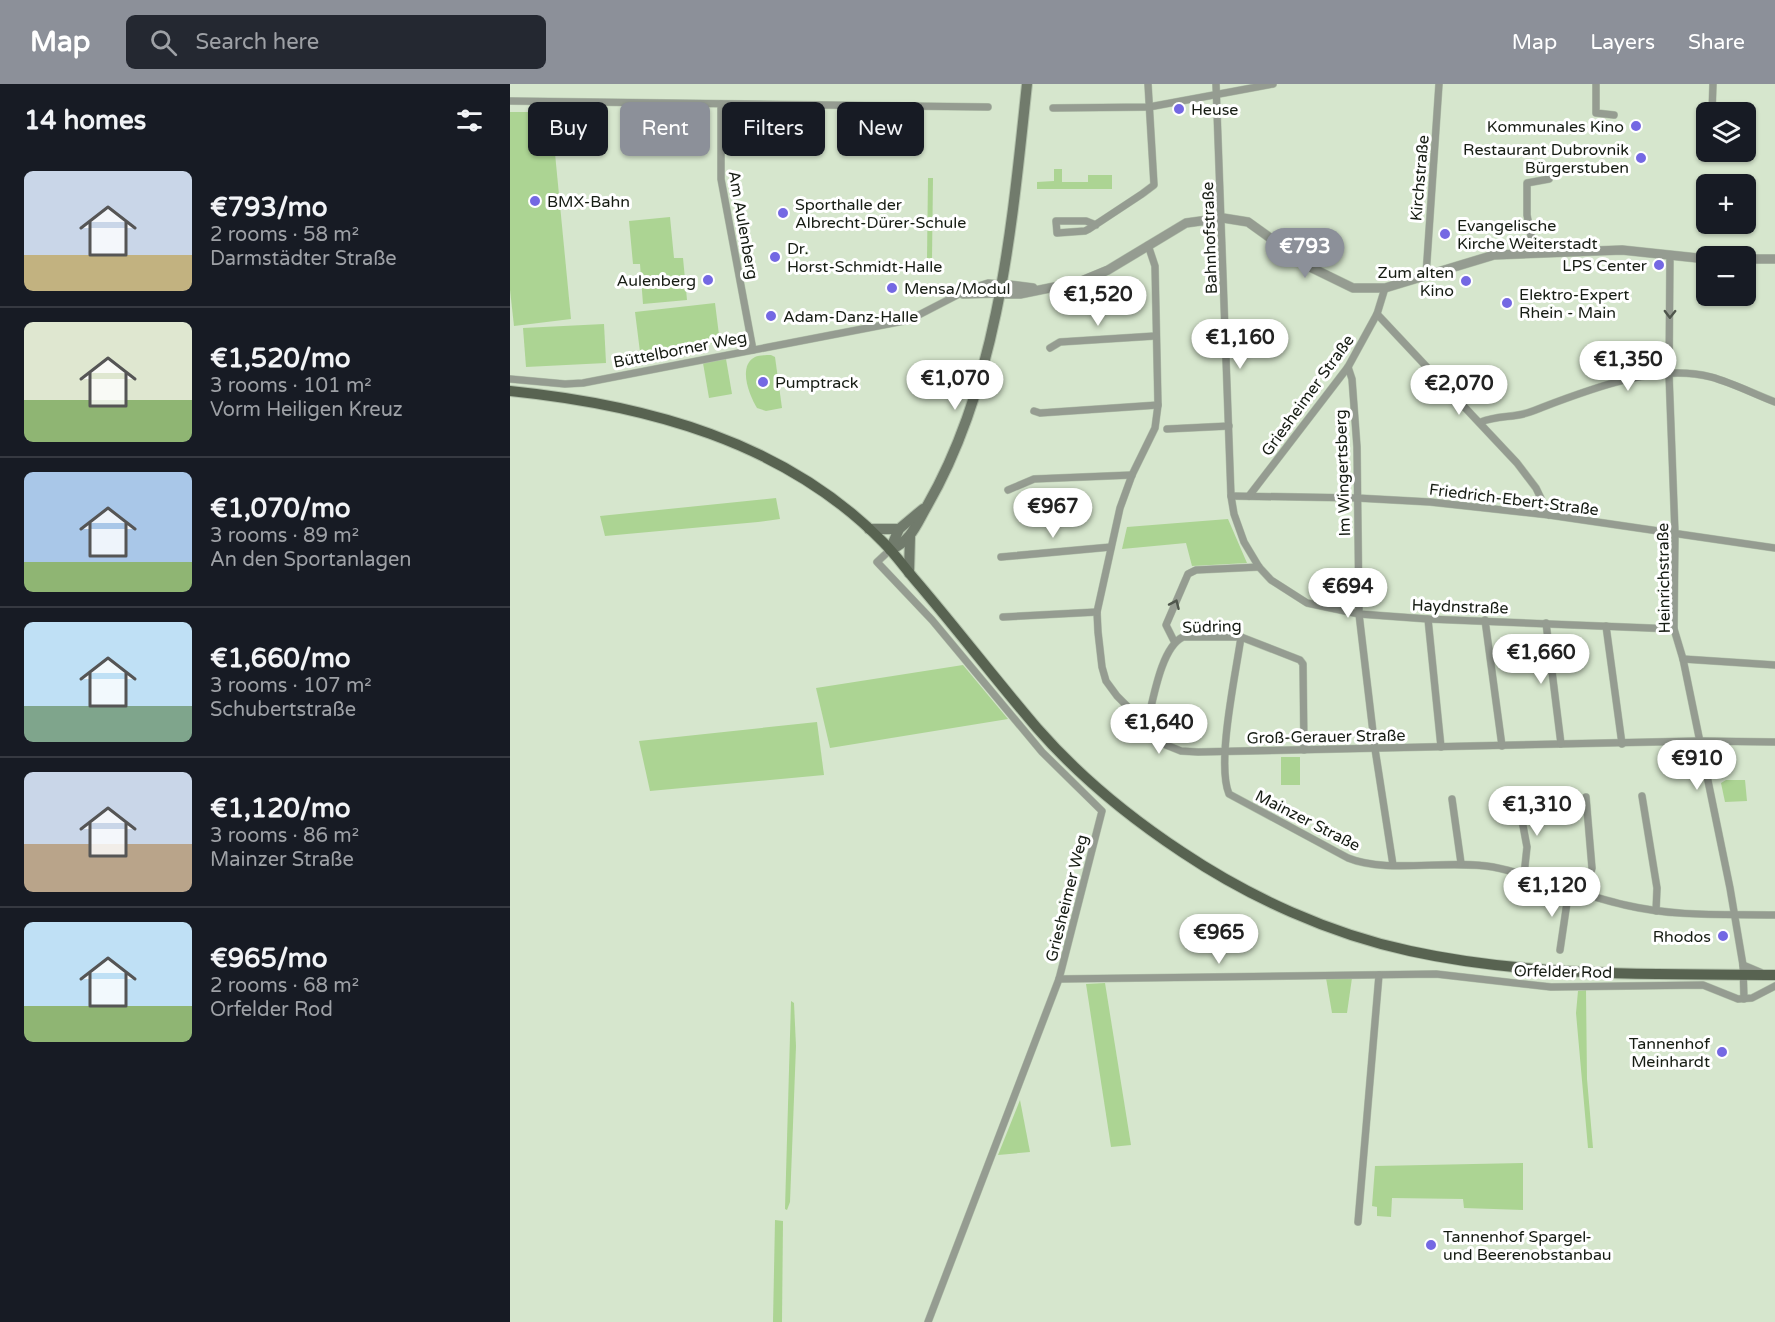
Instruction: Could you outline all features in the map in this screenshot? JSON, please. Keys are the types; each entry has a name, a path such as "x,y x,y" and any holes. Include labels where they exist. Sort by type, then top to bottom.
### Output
{"main road":[{"path":"909,573 910,537 954,455 968,417 996,309 1014,206 1027,84"},
{"path":"510,391 614,406 708,432 739,444 796,475 869,529 890,550 1037,728 1084,776 1125,811 1177,849 1258,895 1321,923 1388,945 1484,963 1582,972 1743,970 1771,975"},
{"path":"890,550 899,529 926,507"},
{"path":"869,529 899,529"},
{"path":"890,550 910,537"}],"street":[{"path":"1096,225 1086,221 1056,221 1057,233 1080,233 1096,225 1154,187 1148,84"},
{"name":"Bahnhofstraße","path":"1216,84 1223,218 1231,496"},
{"path":"1053,108 1149,106 1273,84"},
{"name":"Kirchstraße","path":"1426,275 1439,84"},
{"path":"1596,84 1596,113 1614,115"},
{"path":"1712,102 1713,84"},
{"path":"510,101 988,107"},
{"name":"Am Aulenberg","path":"721,104 721,179 753,350"},
{"path":"1534,252 1527,215 1527,183 1549,179"},
{"path":"1223,218 1248,222 1312,268 1347,285 1369,289 1385,288 1494,255 1622,250 1696,258"},
{"name":"Büttelborner Weg","path":"510,379 565,384 583,383 909,320 956,296 1000,289 1048,289 1090,278 1186,223 1223,218"},
{"name":"Groß-Gerauer Straße","path":"1148,245 1155,266 1158,405 1155,428 1131,476 1120,508 1097,612 1102,667 1106,681 1117,696 1166,745 1181,751 1225,751 1700,741 1775,742"},
{"name":"Heinrichstraße","path":"1670,255 1669,374 1675,533 1674,629 1683,659 1700,741 1735,917 1743,970"},
{"path":"1756,259 1775,258"},
{"name":"Griesheimer Straße","path":"1249,496 1347,367 1377,314 1385,288"},
{"path":"1377,314 1481,422 1527,476 1549,515"},
{"path":"1050,348 1060,342 1155,336"},
{"name":"Im Wingertsberg","path":"1347,367 1352,379 1357,437 1359,614 1393,865"},
{"path":"1481,422 1491,418 1514,417 1602,385 1669,374 1710,376 1775,402"},
{"path":"1034,411 1040,413 1158,405"},
{"path":"1167,429 1229,426"},
{"path":"1008,490 1034,479 1131,476"},
{"path":"1231,496 1249,496"},
{"name":"Haydnstraße","path":"1231,496 1234,514 1244,542 1259,567 1271,580 1307,603 1359,614 1674,629"},
{"name":"Friedrich-Ebert-Straße","path":"1249,496 1357,498 1549,515 1775,548"},
{"path":"1001,557 1111,547"},
{"name":"Griesheimer Weg","path":"890,550 877,562 932,620 1042,752 1102,811 1059,979 928,1322"},
{"name":"Südring","path":"1174,641 1166,625 1188,574 1196,570 1259,567"},
{"path":"1003,616 1097,612"},
{"path":"1428,618 1441,747"},
{"path":"1485,620 1502,746"},
{"path":"1546,623 1561,744"},
{"path":"1606,626 1623,744"},
{"name":"Südring","path":"1147,724 1167,652 1174,641 1183,638 1241,636 1300,660 1303,664 1304,750"},
{"name":"Mainzer Straße","path":"1241,636 1225,751 1226,786 1229,794 1350,859 1368,865 1461,863 1524,874 1585,895 1656,911 1735,917 1775,915"},
{"path":"1683,659 1775,665"},
{"path":"1642,796 1657,888 1656,911"},
{"path":"1585,895 1592,867 1586,797"},
{"path":"1452,799 1461,863"},
{"path":"1518,799 1527,847 1524,874"},
{"path":"1560,950 1569,889"},
{"path":"1743,970 1744,999 1756,996 1775,986"},
{"name":"Orfelder Rod","path":"1059,979 1436,974 1551,987 1703,985 1715,987 1729,997 1744,999"},
{"path":"1358,1222 1379,975"}],"green space":[{"name":"BMX-Bahn","path":"510,112 528,112 528,156 555,156 571,319 514,326 510,290"},
{"path":"1054,169 1062,169 1062,182 1088,182 1088,175 1112,175 1112,189 1037,189 1037,182 1054,181"},
{"path":"928,178 933,178 932,259 927,259"},
{"path":"670,217 674,258 683,258 687,300 643,304 640,264 633,264 629,221"},
{"path":"715,303 720,343 640,352 635,312"},
{"path":"604,324 606,363 526,367 523,328"},
{"name":"Pumptrack","path":"771,355 775,357 782,408 766,411 757,408 754,403 746,374 750,361 755,357"},
{"path":"726,359 732,394 709,398 703,363"},
{"path":"776,498 780,519 758,522 605,536 600,516"},
{"path":"1228,519 1247,563 1192,566 1186,543 1122,549 1127,527"},
{"path":"963,665 1008,719 830,748 816,688"},
{"path":"817,722 824,775 650,791 639,741"},
{"path":"1281,757 1300,757 1300,785 1281,785"},
{"path":"1726,780 1745,780 1747,801 1725,802 1721,783"},
{"path":"1326,978 1352,978 1347,1013 1332,1013"},
{"path":"1105,983 1131,1145 1111,1147 1086,984"},
{"path":"1586,990 1587,1079 1593,1148 1588,1148 1576,1013 1578,991"},
{"path":"791,1001 794,1003 796,1046 790,1202 787,1210 785,1209"},
{"path":"1020,1100 1030,1152 998,1155"},
{"path":"1523,1163 1523,1210 1464,1208 1463,1199 1392,1198 1391,1217 1377,1216 1377,1207 1372,1206 1375,1166"},
{"path":"775,1220 783,1221 782,1322 773,1322"}],"place":[{"name":"Heuse","path":"1179,109"},
{"name":"Kommunales Kino","path":"1636,126"},
{"name":"Restaurant Dubrovnik Bürgerstuben","path":"1641,158"},
{"name":"BMX-Bahn","path":"535,201"},
{"name":"Sporthalle der Albrecht-Dürer-Schule","path":"783,213"},
{"name":"Evangelische Kirche Weiterstadt","path":"1445,234"},
{"name":"Dr. Horst-Schmidt-Halle","path":"775,257"},
{"name":"LPS Center","path":"1659,265"},
{"name":"Aulenberg","path":"708,280"},
{"name":"Zum alten Kino","path":"1466,281"},
{"name":"Mensa/Modul","path":"892,288"},
{"name":"Elektro-Expert Rhein - Main","path":"1507,303"},
{"name":"Adam-Danz-Halle","path":"771,316"},
{"name":"Pumptrack","path":"763,382"},
{"name":"Rhodos","path":"1723,936"},
{"name":"Tannenhof Meinhardt","path":"1722,1052"},
{"name":"Tannenhof Spargel- und Beerenobstanbau","path":"1431,1245"}]}
